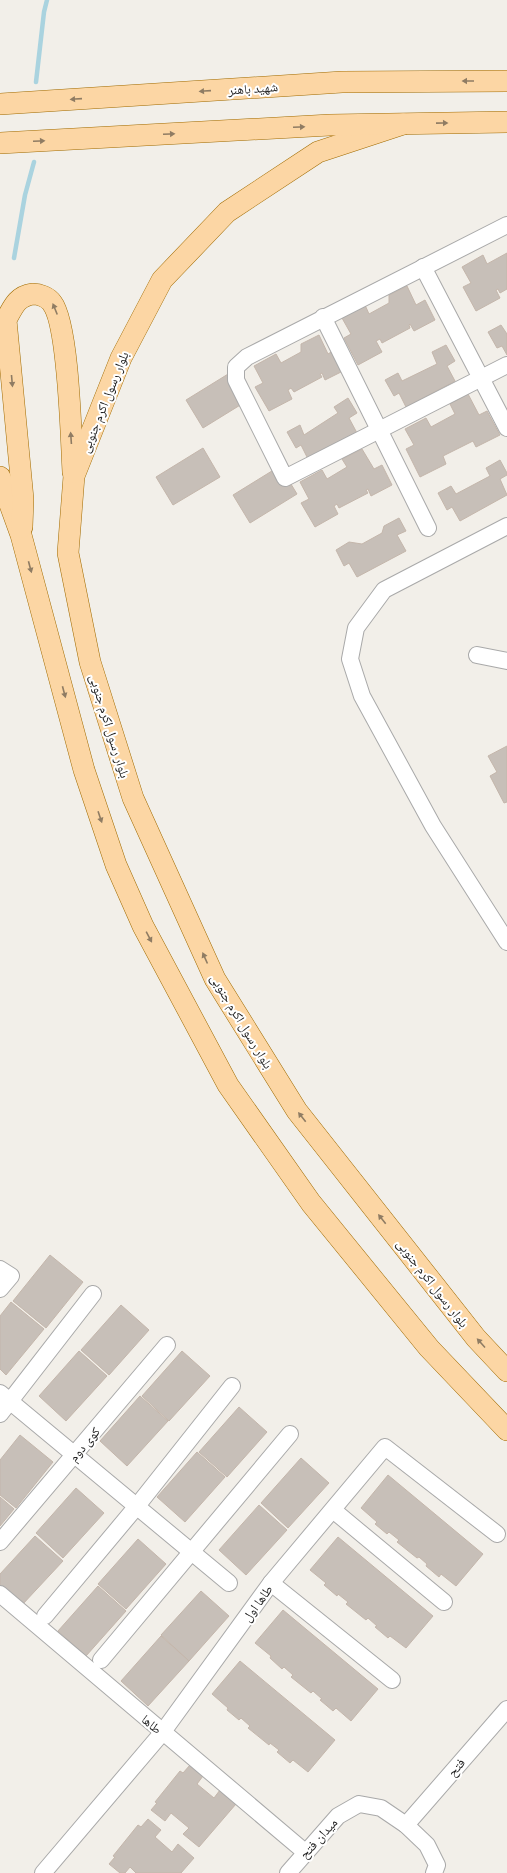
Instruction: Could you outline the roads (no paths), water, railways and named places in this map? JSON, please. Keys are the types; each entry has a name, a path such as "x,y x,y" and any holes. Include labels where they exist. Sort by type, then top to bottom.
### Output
{"main road":[{"name":"شهید باهنر","path":"0,104 342,82 507,81"},
{"path":"0,143 330,125 507,122"},
{"name":"بلوار رسول اکرم جنوبی","path":"403,124 318,152 227,212 162,280 121,358 74,476 68,553 90,662 133,798 215,979 297,1110 476,1338 507,1372"},
{"path":"21,535 23,499 6,320 15,302 23,296 35,294 46,297 52,303 59,320 64,346 74,476"},
{"path":"0,477 21,535 84,770 116,864 143,926 228,1085 321,1215 429,1348 507,1430"}],"street":[{"path":"507,224 247,357 236,367 236,380 285,478 507,365"},
{"path":"423,267 507,428"},
{"path":"324,317 428,528"},
{"path":"507,526 384,590 356,628 350,659 362,696 433,826 507,942"},
{"path":"477,655 507,661"},
{"path":"0,1269 10,1276 0,1289"},
{"path":"0,1414 5,1397 93,1294"},
{"name":"کوی دوم","path":"0,1542 167,1345"},
{"path":"45,1616 137,1506 232,1386"},
{"path":"5,1397 230,1583"},
{"path":"101,1660 290,1434"},
{"name":"طاها اول","path":"43,1873 162,1733 271,1583 385,1446 498,1534"},
{"path":"333,1510 444,1602"},
{"path":"271,1583 392,1680"},
{"name":"طاها","path":"0,1594 162,1733 305,1852"},
{"name":"فتح","path":"406,1825 507,1709"},
{"name":"میدان فتح","path":"288,1873 338,1816 359,1804 381,1808 406,1825 427,1845 436,1865 434,1873"}],"waterway":[{"path":"36,82 44,12 47,0"},
{"path":"14,258 25,195 34,162"}]}
